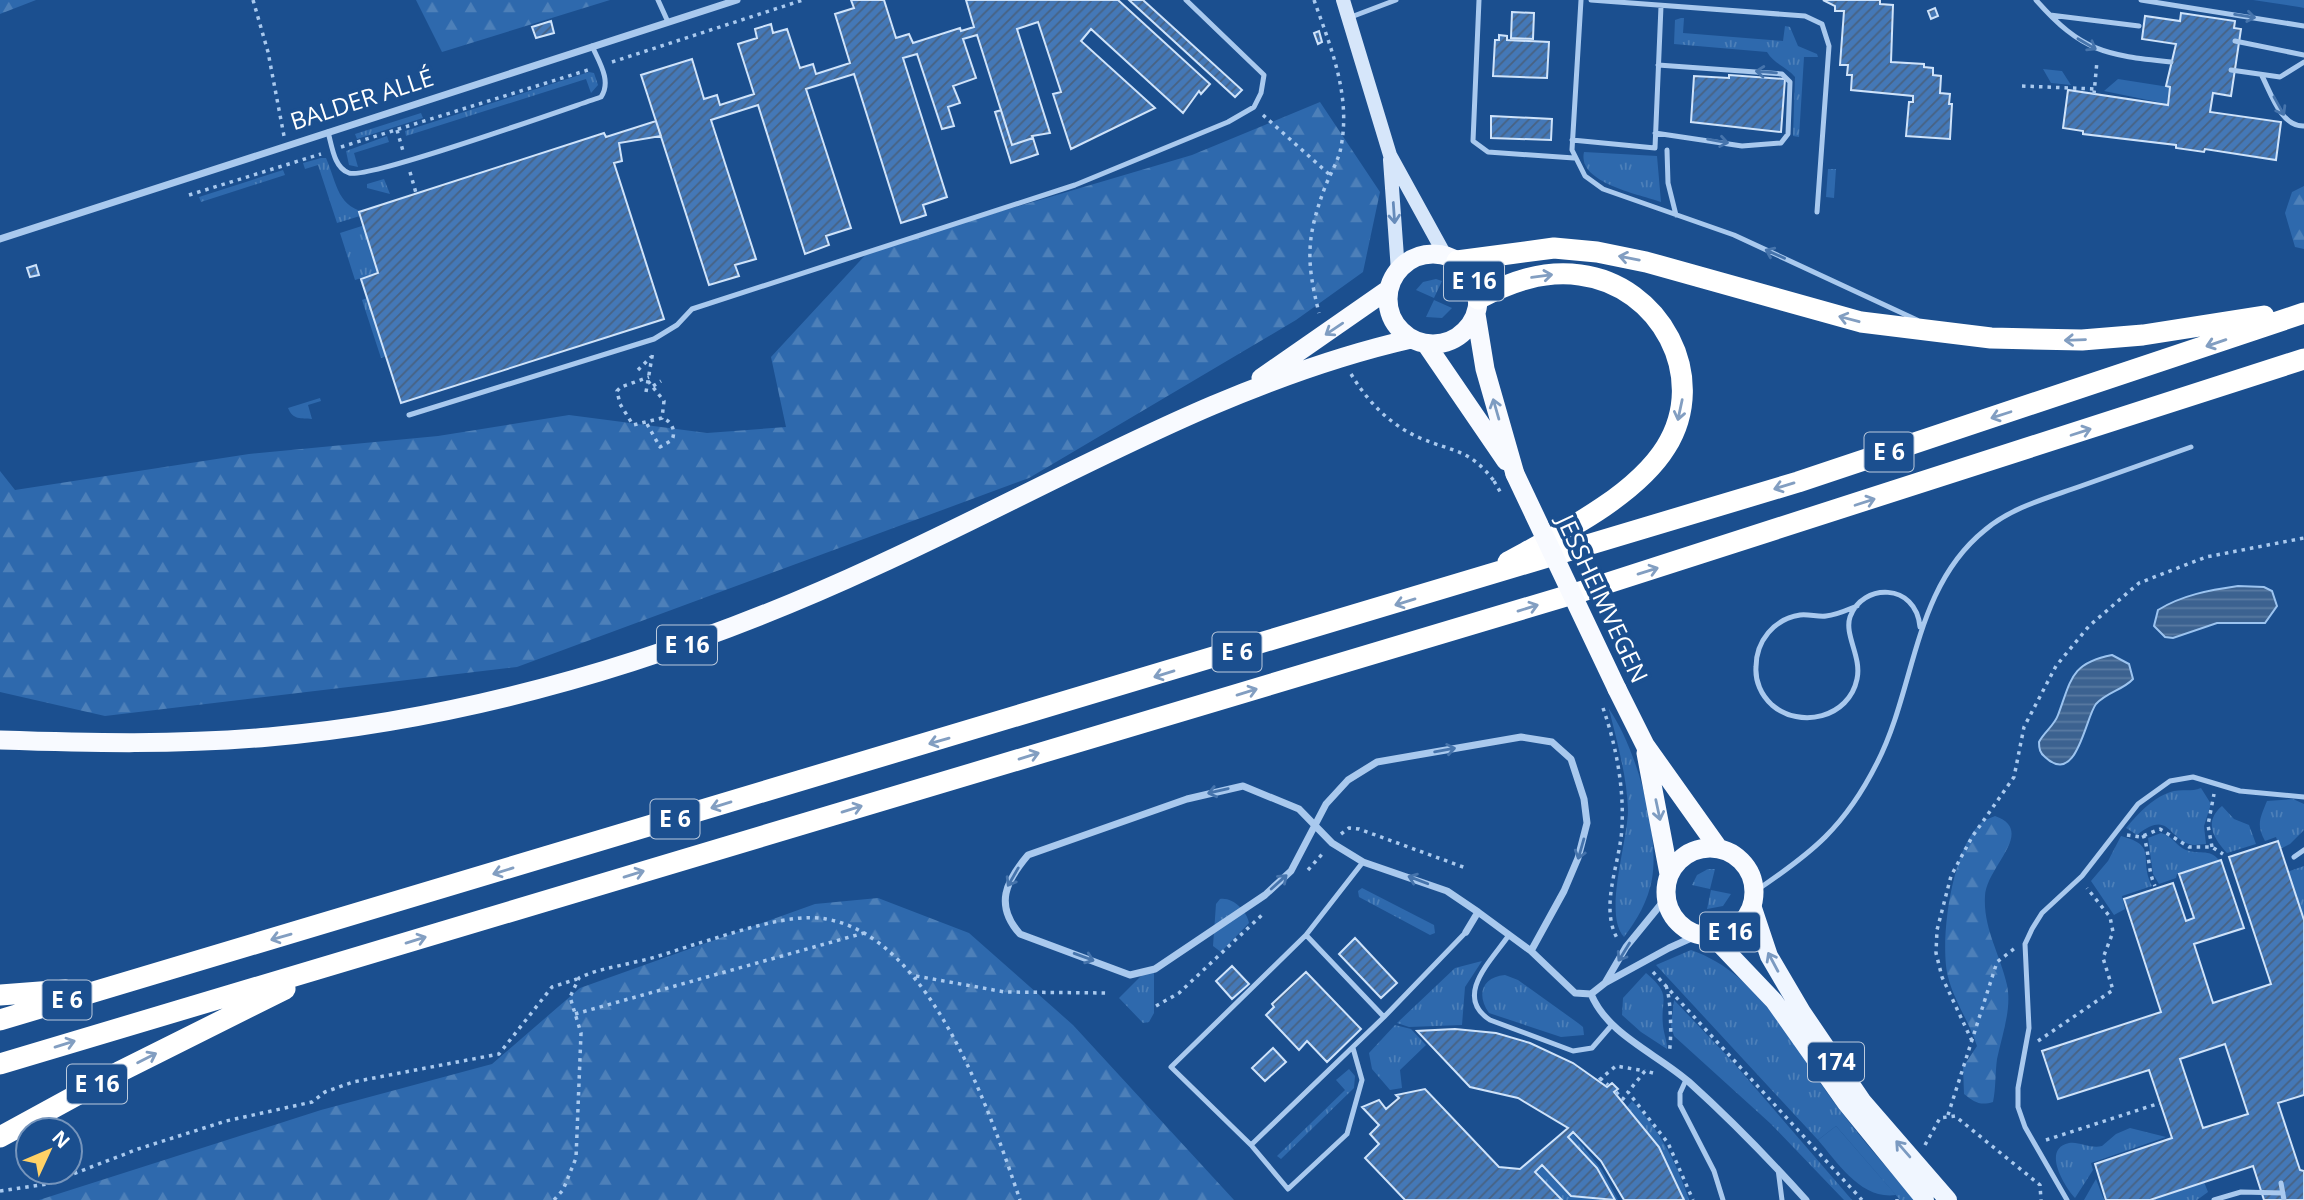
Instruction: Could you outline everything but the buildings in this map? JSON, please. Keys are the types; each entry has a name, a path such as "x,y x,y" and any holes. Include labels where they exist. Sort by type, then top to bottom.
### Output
{"highway":[{"name":"E 6","path":"1451,258 1553,248 1597,252 1646,262 1861,322 1948,335 2038,341 2143,335 2304,312"},
{"name":"E 16","path":"0,740 87,743 205,742 329,730 468,706 601,673 712,636 818,593 1243,391 1418,341 1450,341 1470,326 1477,307 1476,284 1469,271 1451,258 1419,256 1398,271 1389,289 1243,391"},
{"name":"E 6","path":"1471,582 1549,538 1637,481 1667,447 1681,413 1684,392 1679,357 1673,341 1646,306 1613,285 1581,275 1544,274 1510,284 1477,307"},
{"name":"E 16","path":"1389,289 1392,317 1399,330 1418,341"},
{"name":"JESSHEIMVEGEN","path":"1477,307 1485,369 1515,474 1645,746 1719,849"},
{"name":"E 6","path":"0,1020 1798,482 2304,312"},
{"name":"JESSHEIMVEGEN","path":"1418,341 1515,474"},
{"name":"E 6","path":"0,1064 1583,591 2304,359"},
{"name":"E 16","path":"0,731 87,743"},
{"name":"JESSHEIMVEGEN","path":"1645,746 1670,874"},
{"name":"E 16","path":"1670,874 1666,898 1671,914 1683,928 1706,936 1738,927 1753,898 1751,876 1743,863 1719,849"},
{"path":"1670,874 1678,862 1690,853 1719,849"},
{"name":"E 16","path":"0,1137 119,1072 351,959"},
{"path":"0,995 134,980"}],"main road":[{"path":"1343,0 1390,155 1398,271"},
{"path":"1390,155 1451,258"},
{"name":"174","path":"1753,898 1769,956 1802,1012 1863,1102 1948,1200"},
{"name":"174","path":"1706,936 1774,1001 1846,1103 1925,1200"}],"street":[{"name":"BALDER ALLÉ","path":"0,239 737,0"},
{"path":"1531,951 1564,891 1578,858 1587,823 1579,776 1571,759 1552,742 1521,737 1377,762 1349,780 1326,804 1315,826 1291,871 1265,895 1155,969 1130,975 1020,934 1009,922 1004,893 1012,875 1028,855 1187,799 1243,786 1299,809 1315,826 1332,843 1363,862 1447,891 1531,951 1576,993 1591,994 1605,983 1669,948 1706,936"},
{"path":"1605,983 1626,947 1666,898"},
{"path":"1466,932 1478,912"},
{"path":"1591,994 1598,1011 1611,1026 1686,1080 1807,1200"}],"lane":[{"path":"658,0 668,23"},
{"path":"409,415 654,339 677,326 692,309 1075,185 1228,122 1254,107 1261,93 1264,75 1186,0"},
{"path":"1349,19 1396,0"},
{"path":"1479,0 1473,141 1488,152 1574,158"},
{"path":"1581,0 1572,140 1574,158 1585,176 1603,189 1758,246 1948,335"},
{"path":"1591,0 1798,16 1812,18 1822,24 1829,46 1817,212"},
{"path":"2036,0 2067,32 2098,51 2171,62"},
{"path":"2141,0 2304,26"},
{"path":"1572,140 1655,148 1661,6"},
{"path":"2050,15 2139,26"},
{"path":"2235,41 2304,55"},
{"path":"328,132 339,167 359,175 406,161 601,97 606,90 593,46"},
{"path":"2231,71 2280,77 2304,62"},
{"path":"1656,133 1742,146 1781,144 1788,134 1790,82 1782,74 1658,65"},
{"path":"2262,76 2285,118 2297,126 2304,126"},
{"path":"1667,150 1668,183 1676,215"},
{"path":"1753,898 1815,850 1840,824 1859,796 1891,729 1920,628 1959,556 1994,523 2033,503 2191,447"},
{"path":"1857,606 1849,623 1859,664 1852,693 1841,706 1816,718 1794,717 1775,707 1761,691 1755,673 1758,649 1764,637 1776,624 1790,617 1829,616 1857,606 1874,596 1903,595 1917,608 1920,628"},
{"path":"2067,1200 2034,1143 2018,1107 2029,1028 2025,944 2042,913 2079,878 2138,804 2170,781 2193,777 2240,791 2304,797"},
{"path":"2294,857 2304,850"},
{"path":"1353,1048 1362,1080 1346,1134 1288,1189 1251,1145 1171,1067 1306,935 1363,862"},
{"path":"1251,1145 1353,1048 1466,932"},
{"path":"1306,935 1384,1017"},
{"path":"1509,936 1474,987 1472,1002 1478,1013 1573,1051 1592,1048 1611,1026"},
{"path":"1686,1080 1680,1105 1714,1171 1723,1200"},
{"path":"1778,1169 1782,1200"},
{"path":"2214,1200 2241,1192 2283,1196 2281,1183"}],"path":[{"path":"253,0 268,52 286,145"},
{"path":"189,195 803,0"},
{"path":"1314,0 1338,68 1343,94 1341,148 1313,220 1308,256 1319,313"},
{"path":"2022,86 2094,92 2098,51"},
{"path":"1254,107 1330,174"},
{"path":"646,392 654,339"},
{"path":"638,370 652,356"},
{"path":"1351,374 1367,397 1388,418 1422,439 1464,452 1479,461 1494,481"},
{"path":"648,379 664,401 662,418"},
{"path":"648,379 621,387 617,393 631,422 647,424 662,418"},
{"path":"653,386 661,381"},
{"path":"647,424 660,447 672,440 674,432 670,423 662,418"},
{"path":"1972,1041 1942,977 1936,953 1937,930 1951,876 1972,837 2014,778 2024,727 2056,666 2089,625 2139,583 2206,557 2304,538"},
{"path":"1603,707 1617,764 1621,796 1622,827 1610,910 1612,925 1620,942"},
{"path":"2212,847 2208,825 2215,798 2213,783"},
{"path":"1307,871 1344,830 1353,827 1466,868"},
{"path":"2115,830 2134,837 2160,829 2189,847 2212,847 2223,854"},
{"path":"2143,835 2155,886"},
{"path":"2026,1041 2039,1041 2077,1012 2113,990 2103,958 2113,932 2110,917 2079,878"},
{"path":"1156,1006 1179,993 1269,908"},
{"path":"0,1191 47,1184 138,1149 226,1121 312,1102 325,1092 353,1082 499,1054 552,987 610,967 794,920 823,918 855,926 864,933 914,976 940,1012 988,1106 1020,1200"},
{"path":"575,1014 864,933"},
{"path":"1924,1147 1936,1123 1948,1115 1997,962 2009,950 2025,944"},
{"path":"1649,968 1862,1200"},
{"path":"914,976 1005,992 1106,993"},
{"path":"554,1200 562,1190 576,1158 581,1032 570,997 579,978"},
{"path":"1663,982 1671,1003 1668,1020 1670,1052"},
{"path":"1608,1085 1600,1079 1616,1066 1657,1074"},
{"path":"1616,1092 1623,1099 1645,1071"},
{"path":"1629,1092 1668,1143 1693,1200"},
{"path":"2034,1143 2160,1104"},
{"path":"1948,1115 1958,1118 2040,1185 2041,1200"}],"green space":[{"path":"0,0 36,0 0,14"},
{"path":"416,0 610,0 442,52"},
{"path":"2253,0 2304,0 2304,8 2299,7"},
{"path":"1684,18 1683,33 1783,41 1785,26 1790,27 1798,46 1817,54 1818,57 1804,57 1799,137 1793,136 1795,77 1767,52 1674,44 1675,20"},
{"path":"2043,69 2062,71 2071,85 2051,83"},
{"path":"589,72 594,73 598,85 591,93 586,79 406,136 405,131"},
{"path":"2118,79 2169,87 2167,104 2104,91"},
{"path":"1320,102 1380,192 1363,272 1296,320 1029,478 517,667 105,716 0,692 0,471 15,490 249,454 438,436 569,415 707,433 786,427 771,357 870,250 1192,155"},
{"path":"421,113 423,118 357,139 355,134"},
{"path":"387,136 389,142 354,153 358,167 349,165 346,151"},
{"path":"1584,152 1657,156 1661,202 1625,191 1599,179 1584,163"},
{"path":"326,158 344,200 359,211 370,213 337,223 318,165 305,169 303,163"},
{"path":"1828,169 1836,169 1834,198 1826,197"},
{"path":"283,170 285,175 201,202 199,197"},
{"path":"384,179 390,194 367,188 367,184"},
{"path":"2304,186 2304,249 2295,247 2285,213 2292,192"},
{"path":"365,225 380,272 355,280 340,233"},
{"path":"1436,279 1442,281 1434,298 1416,290 1423,282"},
{"path":"367,298 387,356 381,358 362,300"},
{"path":"1434,300 1452,308 1442,318 1426,317"},
{"path":"320,398 321,401 308,405 312,419 295,416 288,408"},
{"path":"1609,709 1628,745 1644,791 1654,860 1648,895 1624,937 1618,926 1616,895 1628,810 1626,785"},
{"path":"2201,788 2211,804 2204,826 2206,844 2195,845 2182,841 2162,825 2148,828 2137,835 2126,828 2153,801 2167,793"},
{"path":"2293,799 2304,804 2304,830 2290,844 2280,849 2276,837 2265,841 2260,826 2261,817 2267,801"},
{"path":"2222,806 2234,819 2249,825 2256,844 2227,853 2212,830 2213,818"},
{"path":"1995,816 2007,823 2011,840 1987,885 1985,908 1989,930 2007,985 2008,1003 1997,1059 1993,1102 1984,1104 1964,1094 1963,1067 1977,1046 1948,977 1945,941 1950,896 1962,853 1981,823"},
{"path":"2161,833 2186,850 2211,854 2219,860 2177,874 2176,878 2159,884 2153,874 2148,838"},
{"path":"2121,836 2133,840 2144,849 2152,886 2122,896 2125,909 2114,915 2091,881 2108,861"},
{"path":"2304,866 2304,916 2302,917 2287,872"},
{"path":"1708,869 1715,869 1710,889 1692,885 1697,875"},
{"path":"1362,888 1434,925 1435,933 1430,935 1359,897 1358,891"},
{"path":"1711,890 1731,894 1723,906 1707,909"},
{"path":"878,898 969,933 1073,1025 1234,1200 39,1200 321,1110 492,1064 580,988 815,904"},
{"path":"1220,899 1230,900 1239,906 1249,923 1221,952 1213,946 1216,904"},
{"path":"1691,950 1738,977 1758,996 1776,1017 1848,1121 1915,1200 1900,1200 1836,1126 1818,1140 1656,965"},
{"path":"1482,961 1465,987 1462,1025 1409,1027 1397,1023 1455,968"},
{"path":"1148,969 1154,971 1154,1013 1149,1022 1143,1023 1119,998"},
{"path":"1646,973 1660,987 1664,998 1663,1026 1667,1049 1641,1032 1622,1015 1623,998"},
{"path":"1505,975 1518,980 1578,1023 1583,1027 1584,1035 1561,1037 1489,1013 1482,994 1486,983 1497,976"},
{"path":"1674,1000 1732,1061 1852,1200 1844,1200 1771,1124 1674,1036 1671,1026"},
{"path":"1395,1025 1411,1029 1426,1045 1400,1070 1402,1088 1390,1090 1372,1069 1369,1053"},
{"path":"1349,1069 1355,1076 1354,1088 1281,1159 1277,1156 1345,1090 1336,1080"},
{"path":"1632,1101 1651,1123 1666,1147 1689,1200 1678,1200 1626,1108"},
{"path":"1836,1126 1896,1195 1872,1192 1842,1169 1818,1140"},
{"path":"2130,1128 2166,1137 2091,1163 2093,1170 2075,1198 2058,1169 2056,1160 2061,1147 2069,1143 2102,1146 2116,1134"},
{"path":"1572,1133 1602,1170 1618,1200 1613,1200 1567,1138"},
{"path":"1539,1164 1569,1195 1605,1200 1558,1200 1531,1172"},
{"path":"2096,1179 2104,1200 2084,1200"},
{"path":"2204,1182 2208,1192 2197,1200 2150,1200"}],"shaded area":[{"path":"2238,586 2264,587 2272,591 2277,606 2265,623 2217,623 2173,638 2165,637 2154,626 2158,610 2177,600"},
{"path":"2112,655 2129,664 2133,679 2096,704 2072,757 2065,763 2056,764 2042,754 2039,742 2056,719 2074,675 2088,663"}]}
